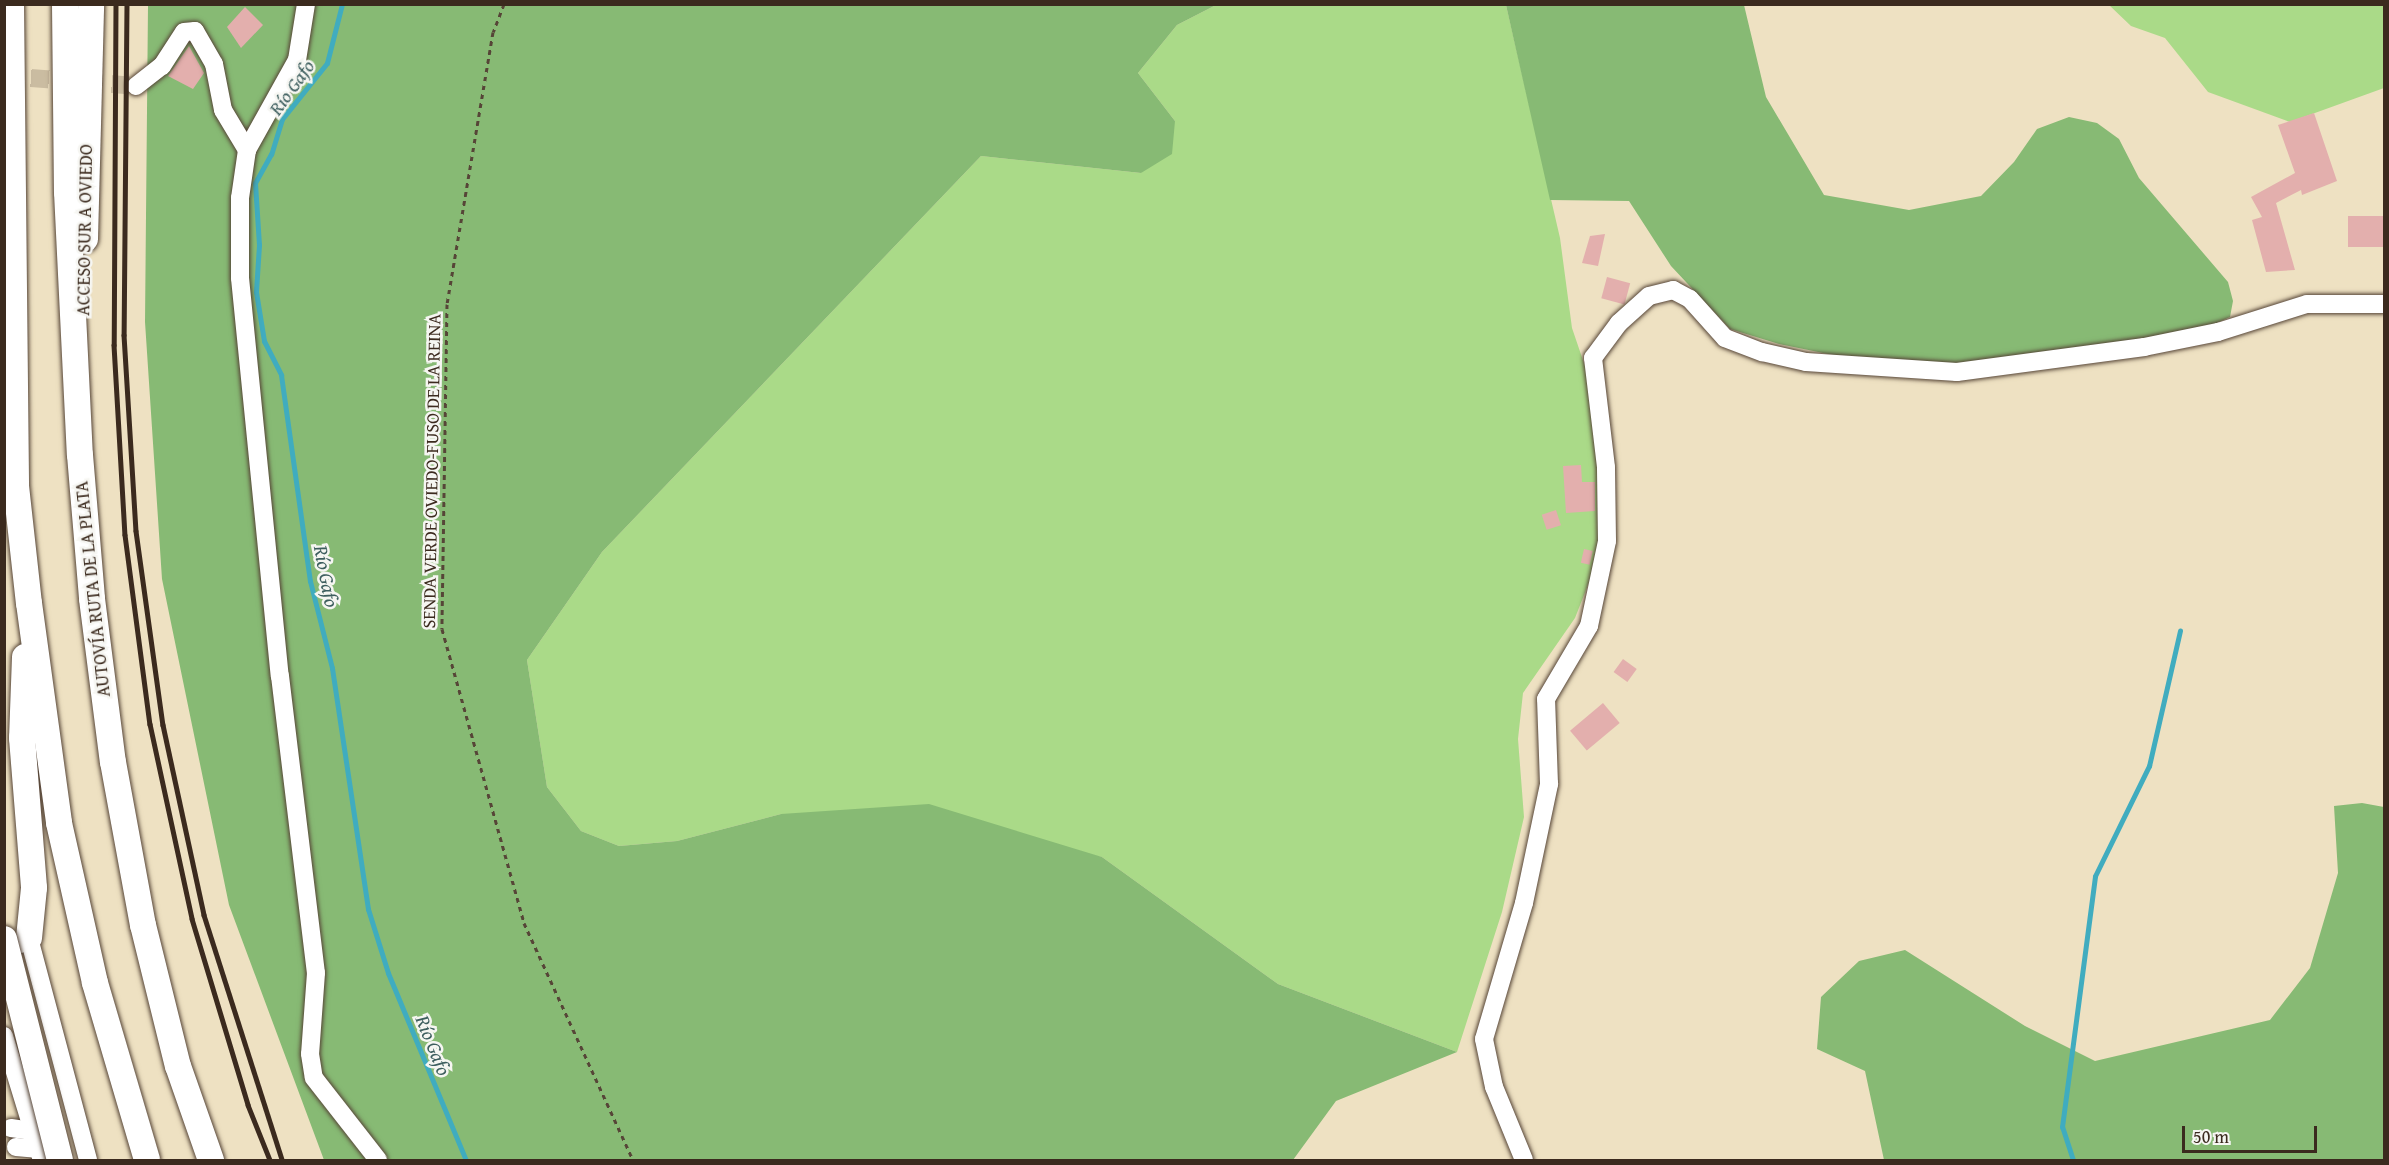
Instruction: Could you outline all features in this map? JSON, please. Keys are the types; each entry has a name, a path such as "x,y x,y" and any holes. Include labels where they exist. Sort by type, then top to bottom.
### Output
{"highway":[{"path":"11,4 16,486"},
{"name":"AUTOVÍA RUTA DE LA PLATA","path":"65,4 67,192 80,455 92,599 113,762 142,925 178,1066 211,1161"},
{"name":"ACCESO SUR A OVIEDO","path":"80,455 91,4"},
{"path":"4,379 28,603 59,823 95,984 147,1161"},
{"path":"28,603 22,738 34,888 17,939 47,1157"}],"street":[{"path":"306,4 297,60 247,150 240,198 240,278 280,676 316,973 310,1054 314,1078 378,1161"},
{"path":"136,86 162,66 184,33 195,31 213,64 223,110 247,150"},
{"path":"1524,1161 1494,1087 1484,1039 1524,903 1548,784 1546,699 1589,626 1607,541 1606,467 1593,358 1619,323 1649,296 1673,290 1690,299 1725,338 1762,352 1806,362 1958,372 2144,347 2218,332 2307,304 2385,304"},
{"path":"4,953 17,939 88,1161"},
{"path":"7,1052 33,1131 47,1157"},
{"path":"11,1128 33,1131"},
{"path":"15,1147 47,1157"}],"path":[{"name":"SENDA VERDE OVIEDO-FUSO DE LA REINA","path":"504,4 493,32 447,304 442,629 524,923 633,1161"}],"green space":[{"path":"148,5 1216,5 1177,25 1138,73 1175,121 1172,154 1141,173 981,156 602,552 527,660 547,787 581,831 619,846 677,841 781,814 929,804 1102,857 1278,984 1457,1052 1336,1101 1293,1160 324,1160 229,905 162,579 145,322"},
{"path":"1216,5 1506,5 1560,238 1572,328 1589,378 1605,511 1595,567 1575,618 1523,693 1518,739 1524,817 1502,912 1457,1052 1278,984 1102,857 781,814 677,841 619,846 581,831 547,787 527,660 602,552 981,156 1141,173 1175,121 1138,73 1177,25"},
{"path":"1506,5 1744,5 1766,97 1824,195 1909,210 1981,196 2014,162 2037,129 2069,117 2097,123 2119,139 2139,178 2228,282 2233,301 2230,317 2210,326 2122,343 1953,365 1833,355 1779,344 1730,329 1671,266 1629,201 1550,200"},
{"path":"2109,5 2384,5 2384,88 2290,122 2208,92 2165,38 2131,26"},
{"path":"2362,803 2384,807 2384,1160 1884,1160 1865,1071 1817,1049 1821,997 1859,961 1905,950 2025,1026 2095,1061 2270,1020 2310,968 2338,873 2334,806"}],"building":[{"path":"245,7 263,25 241,48 227,27"},
{"path":"189,46 204,73 193,89 168,76"},
{"path":"2314,113 2337,181 2302,195 2301,190 2276,203 2295,270 2266,272 2252,220 2262,217 2251,197 2295,173 2278,125"},
{"path":"2348,216 2384,216 2384,247 2348,247"},
{"path":"1605,234 1598,266 1582,263 1590,236"},
{"path":"1607,277 1630,283 1624,304 1601,298"},
{"path":"1581,465 1582,482 1595,482 1595,511 1566,513 1563,466"},
{"path":"1556,510 1561,525 1547,530 1542,515"},
{"path":"1584,549 1593,551 1590,565 1581,563"},
{"path":"1623,659 1637,669 1627,682 1614,672"},
{"path":"1603,703 1620,723 1587,751 1570,731"}],"waterway":[{"name":"Río Gafo","path":"342,4 327,63 282,119 271,154 255,183 259,245 256,292 264,341 281,375 310,581 332,668 368,909 388,973 466,1160"},
{"path":"2073,1160 2062,1127 2095,876 2149,766 2180,631"}],"tunnel":[{"path":"4,76 136,86"}],"railway":[{"path":"116,4 114,345 125,535 150,724 192,919 248,1105 270,1160"},
{"path":"127,4 124,335 136,531 163,725 204,915 282,1160"}]}
